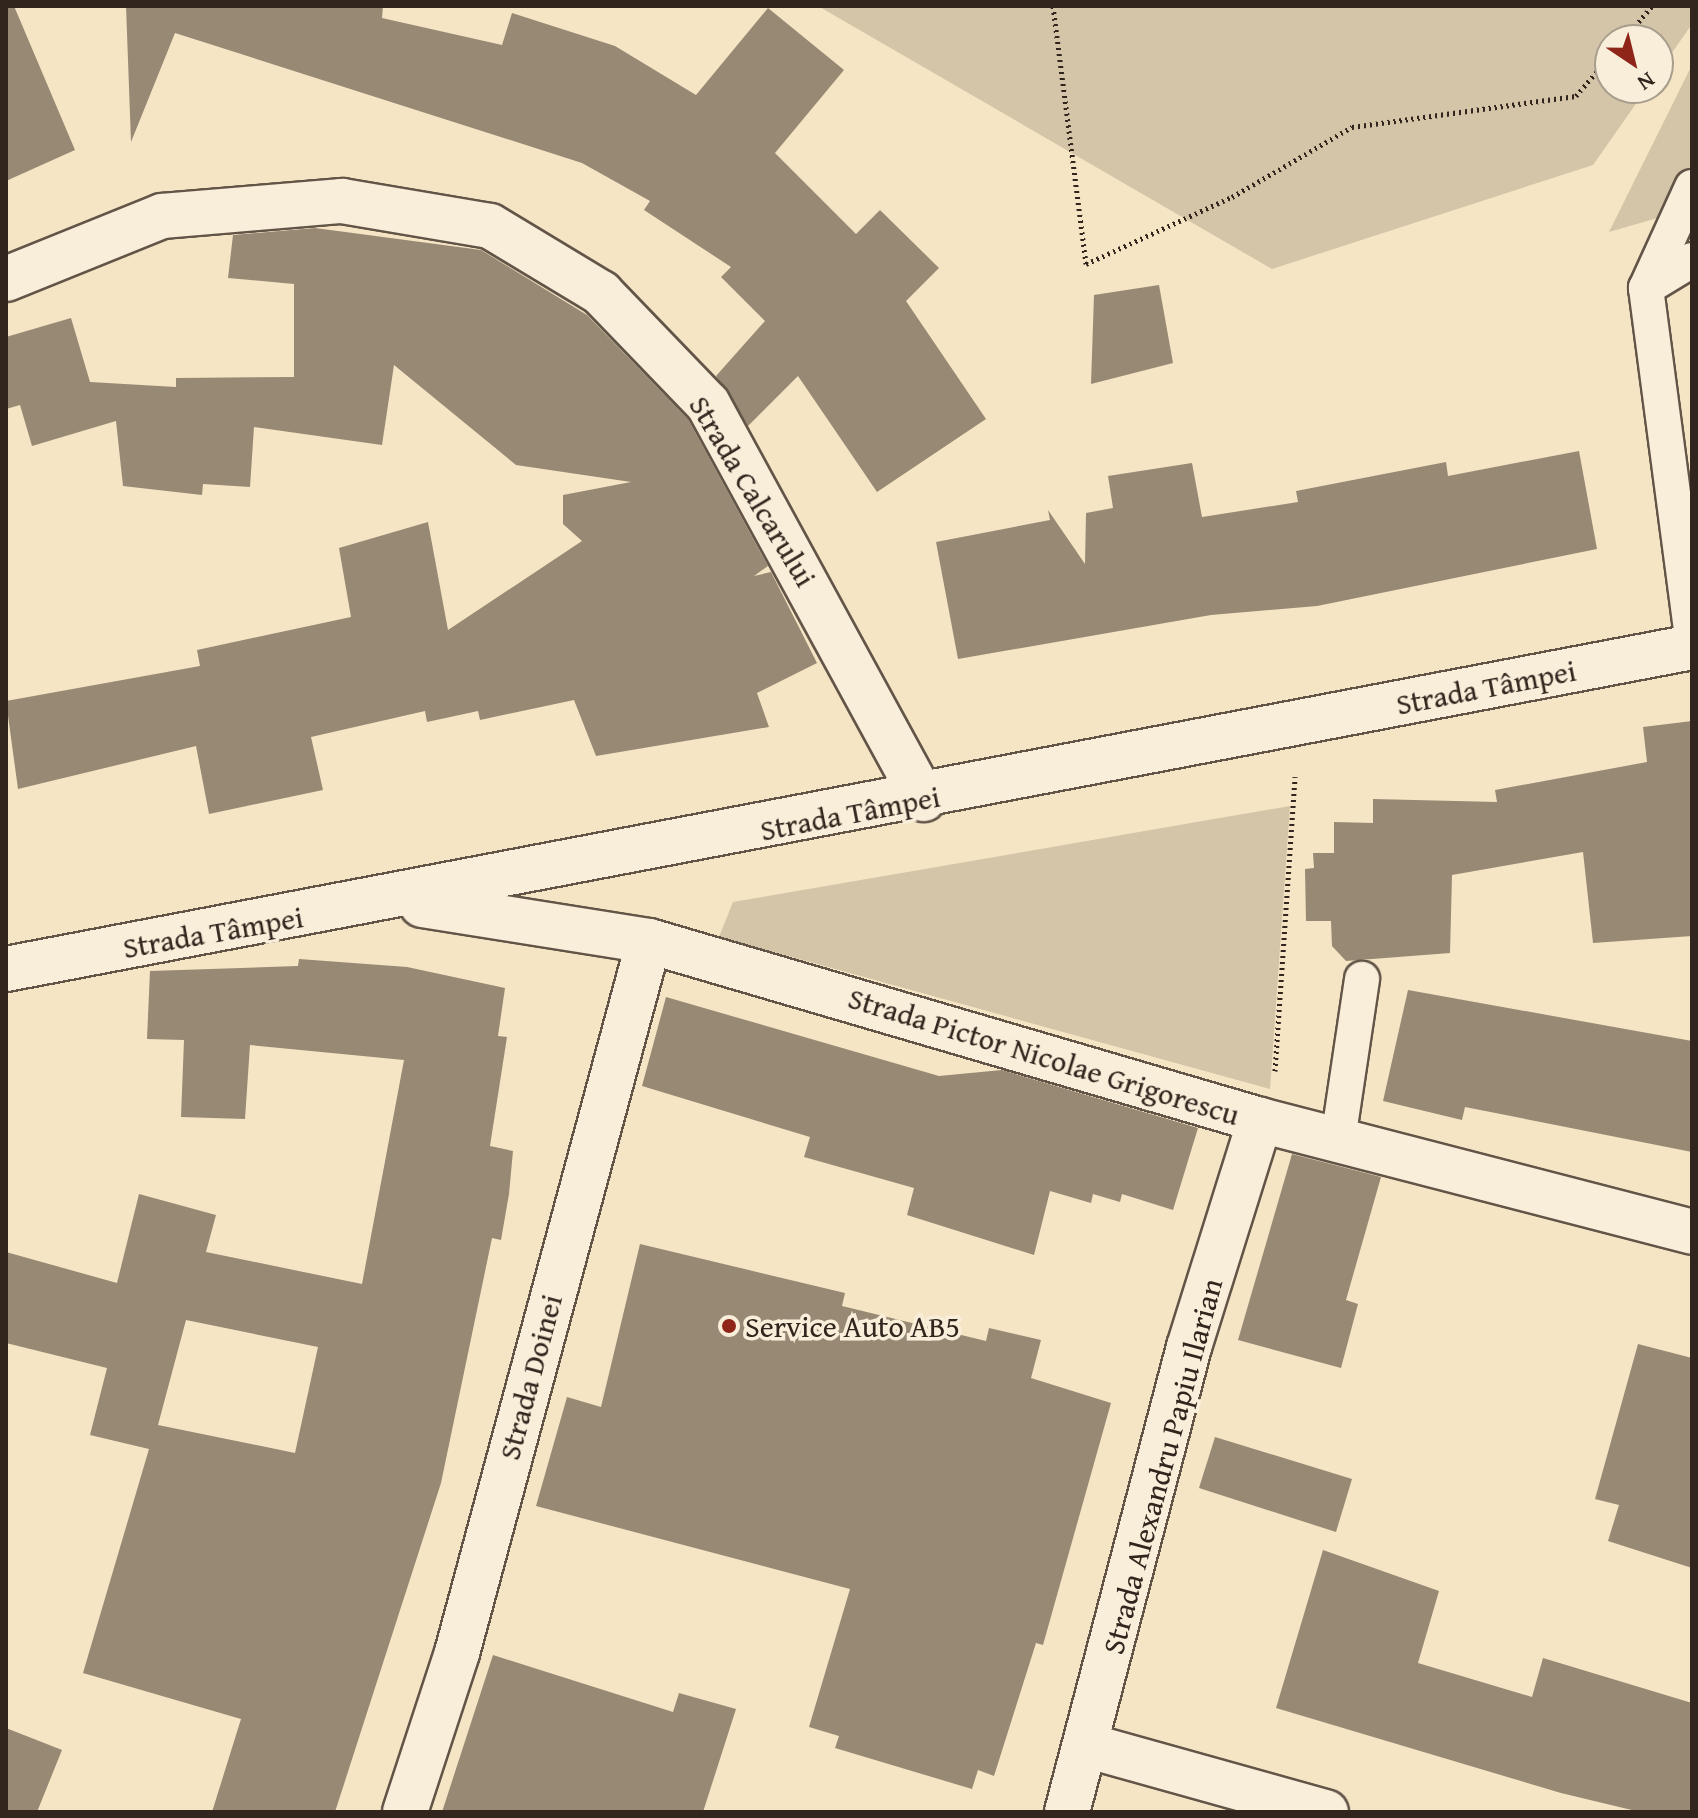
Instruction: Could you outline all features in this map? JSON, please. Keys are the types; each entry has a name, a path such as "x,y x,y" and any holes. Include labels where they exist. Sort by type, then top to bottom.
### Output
{"street":[{"name":"Strada Calcarului","path":"6,279 162,216 342,201 490,226 601,293 708,404 923,799"},
{"name":"Strada Tâmpei","path":"6,969 392,900 923,799 1692,647"},
{"name":"Strada Pictor Nicolae Grigorescu","path":"392,900 649,941 1260,1120 1692,1232"},
{"name":"Strada Doinei","path":"405,1812 457,1653 649,941"},
{"name":"Strada Alexandru Papiu Ilarian","path":"1067,1812 1089,1746 1189,1347 1260,1120"},
{"path":"1089,1746 1326,1812"}],"lane":[{"path":"1692,187 1646,288 1692,637"},
{"path":"1646,288 1692,260"},
{"path":"1338,1140 1362,979"}],"path":[{"path":"1053,6 1086,264 1232,197 1352,127 1576,96 1594,75"},
{"path":"1637,24 1652,6"},
{"path":"1260,1120 1274,1094 1299,724"}],"shaded area":[{"path":"818,6 1692,6 1692,24 1674,50 1674,24 1594,24 1594,104 1636,104 1593,165 1272,269"},
{"path":"1692,65 1692,208 1609,232 1674,104"},
{"path":"1290,806 1270,1089 719,937 733,902"}],"building":[{"path":"6,6 14,6 75,150 6,181"},
{"path":"126,6 383,6 382,18 502,45 512,13 615,46 696,95 768,8 844,70 775,153 856,234 880,210 939,268 906,301 986,419 877,492 798,376 748,426 716,376 765,321 721,277 731,267 644,210 650,201 582,163 175,33 131,142"},
{"path":"315,228 481,250 587,315 688,419 768,566 754,576 771,572 817,663 757,693 769,727 596,756 574,700 480,720 478,711 427,722 425,711 311,737 323,790 209,814 196,746 18,789 6,701 200,666 197,650 351,617 339,548 428,522 448,630 582,541 563,524 563,495 631,482 516,465 394,365 382,445 254,427 250,487 203,484 202,495 123,486 116,421 32,446 20,405 6,409 6,337 71,318 90,382 176,387 176,378 294,377 294,284 228,278 233,235"},
{"path":"1159,285 1173,363 1091,384 1094,295"},
{"path":"1579,451 1597,549 1317,606 1211,615 958,659 936,542 1050,520 1048,510 1085,564 1086,513 1113,508 1108,476 1192,463 1202,517 1298,502 1296,491 1446,462 1448,476"},
{"path":"1692,721 1692,936 1593,943 1583,852 1452,875 1450,953 1346,961 1332,946 1331,921 1306,921 1305,869 1314,868 1313,853 1334,853 1334,822 1373,823 1373,799 1497,802 1495,790 1647,762 1643,727"},
{"path":"299,959 407,967 505,988 498,1036 507,1037 490,1146 513,1151 509,1194 501,1240 492,1238 441,1483 335,1812 212,1812 241,1719 83,1673 149,1449 90,1435 107,1368 6,1343 6,1252 117,1283 139,1194 216,1215 206,1252 362,1284 404,1060 250,1045 245,1119 181,1117 184,1040 147,1039 150,971 298,966","holes":["186,1320 318,1347 295,1453 158,1425"]},
{"path":"1408,990 1692,1041 1692,1152 1465,1107 1462,1120 1383,1101"},
{"path":"666,997 939,1076 1002,1070 1198,1128 1173,1210 1122,1194 1120,1202 1093,1194 1091,1203 1050,1191 1034,1255 907,1215 914,1188 804,1157 810,1137 642,1086"},
{"path":"1292,1154 1381,1177 1346,1300 1358,1304 1341,1368 1238,1340"},
{"path":"640,1244 845,1293 842,1306 986,1341 989,1328 1041,1340 1031,1378 1111,1403 1043,1645 1036,1643 994,1776 978,1770 972,1789 835,1748 839,1736 809,1727 850,1589 536,1506 567,1397 601,1407"},
{"path":"1638,1344 1692,1358 1692,1568 1608,1541 1619,1505 1595,1499"},
{"path":"1215,1437 1352,1479 1336,1532 1199,1488"},
{"path":"1323,1550 1439,1591 1418,1663 1532,1697 1543,1658 1692,1703 1692,1812 1640,1812 1561,1793 1276,1708"},
{"path":"493,1655 673,1712 679,1693 736,1709 703,1812 442,1812"},
{"path":"6,1728 62,1750 37,1812 6,1812"}],"place":[{"name":"Service Auto AB5","path":"729,1326"}]}
